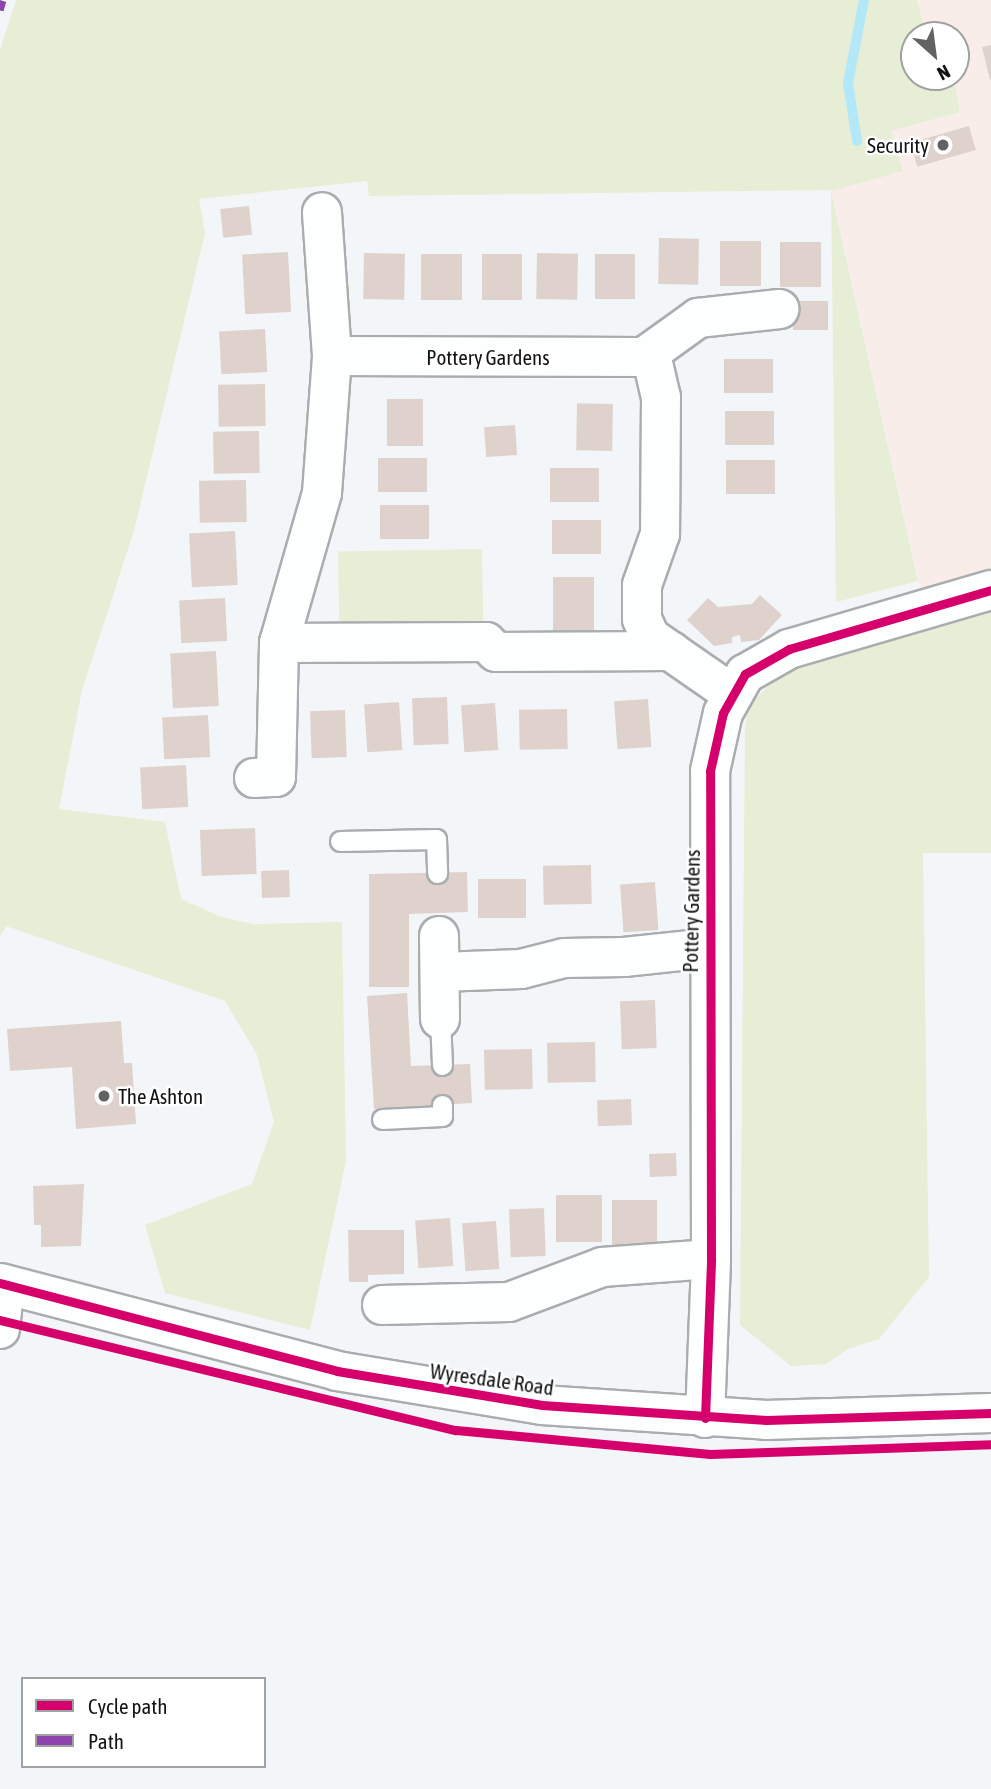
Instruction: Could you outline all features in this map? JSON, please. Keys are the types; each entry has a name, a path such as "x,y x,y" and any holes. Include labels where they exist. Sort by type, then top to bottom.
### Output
{"street":[{"path":"254,778 276,777 279,643 322,493 332,356 322,212"},
{"path":"731,693 650,636 642,619 642,585 660,534 661,397 659,375 644,357 698,318 780,309"},
{"name":"Pottery Gardens","path":"332,356 644,357"},
{"name":"Pottery Gardens","path":"705,1418 711,1258 708,948 710,771 731,693 745,674 789,649 991,590"},
{"path":"279,643 486,642 496,652 671,651"},
{"name":"Pottery Gardens","path":"440,1019 439,940 521,969 564,958 624,957 708,948"},
{"path":"382,1305 509,1302 602,1266 711,1258"},
{"path":"0,1329 3,1283"},
{"name":"Wyresdale Road","path":"3,1283 350,1373 542,1405 705,1418 991,1413"}],"lane":[{"path":"340,841 436,839 437,873"},
{"name":"Pottery Gardens","path":"440,1019 442,1065"},
{"path":"382,1119 442,1116 442,1105"}],"shaded area":[{"path":"917,0 991,0 991,613 929,628 831,190 903,170 891,131 960,112 956,91 970,91 970,21 922,21"}],"green space":[{"path":"16,0 917,0 922,21 900,21 900,91 956,91 960,112 891,131 903,171 831,191 369,196 367,181 199,199 205,233 134,531 82,690 59,809 165,822 181,899 221,917 253,924 342,922 346,1161 310,1330 165,1293 145,1225 252,1184 274,1122 257,1055 225,1001 6,926 0,936 0,50"},
{"path":"831,191 918,581 836,602"},
{"path":"482,549 483,627 339,630 338,552"},
{"path":"991,613 991,853 923,853 929,1277 879,1339 848,1349 826,1364 791,1366 740,1325 745,725 749,706 772,682 804,662"}],"building":[{"path":"991,45 991,79 990,80 982,47"},
{"name":"Security","path":"969,126 976,150 917,167 910,143"},
{"path":"249,206 252,235 223,238 220,209"},
{"path":"659,238 699,239 698,285 658,284"},
{"path":"720,241 761,241 761,286 720,286"},
{"path":"780,242 821,242 821,287 780,287"},
{"path":"288,252 291,312 245,314 242,254"},
{"path":"364,253 405,254 404,300 363,299"},
{"path":"537,253 578,254 577,300 536,299"},
{"path":"421,254 462,254 462,300 421,300"},
{"path":"482,254 522,254 522,300 482,300"},
{"path":"595,254 635,254 635,299 595,299"},
{"path":"793,301 828,301 828,330 793,330"},
{"path":"265,329 267,372 221,374 219,331"},
{"path":"724,359 773,359 773,393 724,393"},
{"path":"265,384 266,426 219,427 218,385"},
{"path":"387,399 423,399 423,446 387,446"},
{"path":"577,403 613,404 612,451 576,450"},
{"path":"725,411 774,411 774,445 725,445"},
{"path":"515,425 517,455 486,457 484,427"},
{"path":"259,431 260,473 214,474 213,432"},
{"path":"378,458 427,458 427,492 378,492"},
{"path":"726,460 775,460 775,494 726,494"},
{"path":"550,468 599,468 599,502 550,502"},
{"path":"246,480 247,522 200,523 199,481"},
{"path":"380,505 429,505 429,539 380,539"},
{"path":"552,520 601,520 601,554 552,554"},
{"path":"235,531 238,585 192,587 189,533"},
{"path":"553,577 594,577 594,631 553,631"},
{"path":"760,595 782,615 759,640 741,642 740,635 732,637 732,643 714,646 687,620 708,598 718,607 752,604"},
{"path":"225,598 227,641 181,643 179,600"},
{"path":"216,651 219,706 173,708 170,653"},
{"path":"447,697 449,744 414,745 412,698"},
{"path":"648,699 651,747 617,749 614,701"},
{"path":"399,702 402,750 367,752 364,704"},
{"path":"495,703 498,750 464,752 461,705"},
{"path":"567,709 568,749 520,750 519,710"},
{"path":"345,710 347,757 312,758 310,711"},
{"path":"208,715 210,757 164,759 162,717"},
{"path":"186,765 188,807 142,809 140,767"},
{"path":"255,828 257,874 202,876 200,830"},
{"path":"591,865 592,904 544,905 543,866"},
{"path":"289,870 290,897 262,898 261,871"},
{"path":"467,872 468,912 409,914 409,987 369,987 369,874"},
{"path":"478,879 526,879 526,918 478,918"},
{"path":"655,882 658,930 623,932 620,884"},
{"path":"407,993 411,1066 470,1064 472,1103 374,1109 367,996"},
{"path":"655,1000 657,1048 622,1049 620,1001"},
{"path":"121,1021 124,1063 132,1063 136,1124 76,1129 72,1067 10,1071 7,1029"},
{"path":"595,1042 596,1082 548,1083 547,1043"},
{"path":"532,1049 533,1089 485,1090 484,1050"},
{"path":"631,1099 632,1125 598,1126 597,1100"},
{"path":"676,1153 677,1176 650,1177 649,1154"},
{"path":"84,1184 81,1246 41,1247 41,1225 34,1225 33,1186"},
{"path":"556,1195 602,1195 602,1242 556,1242"},
{"path":"612,1200 657,1200 657,1247 612,1247"},
{"path":"544,1208 546,1256 511,1257 509,1209"},
{"path":"450,1218 453,1266 418,1268 415,1220"},
{"path":"496,1221 499,1269 465,1271 462,1223"},
{"path":"348,1230 404,1230 404,1274 368,1275 368,1282 349,1282"}],"waterway":[{"path":"857,141 848,83 864,0"}],"marked path":[{"path":"0,10 3,0"}],"cycle path":[{"path":"705,1418 711,1259 710,771 723,713 745,674 789,649 991,590"},
{"path":"0,1283 337,1371 542,1405 766,1420 991,1413"},
{"path":"0,1320 456,1430 710,1454 991,1444"}],"place":[{"name":"Security","path":"943,145"},
{"name":"The Ashton","path":"104,1096"}]}
